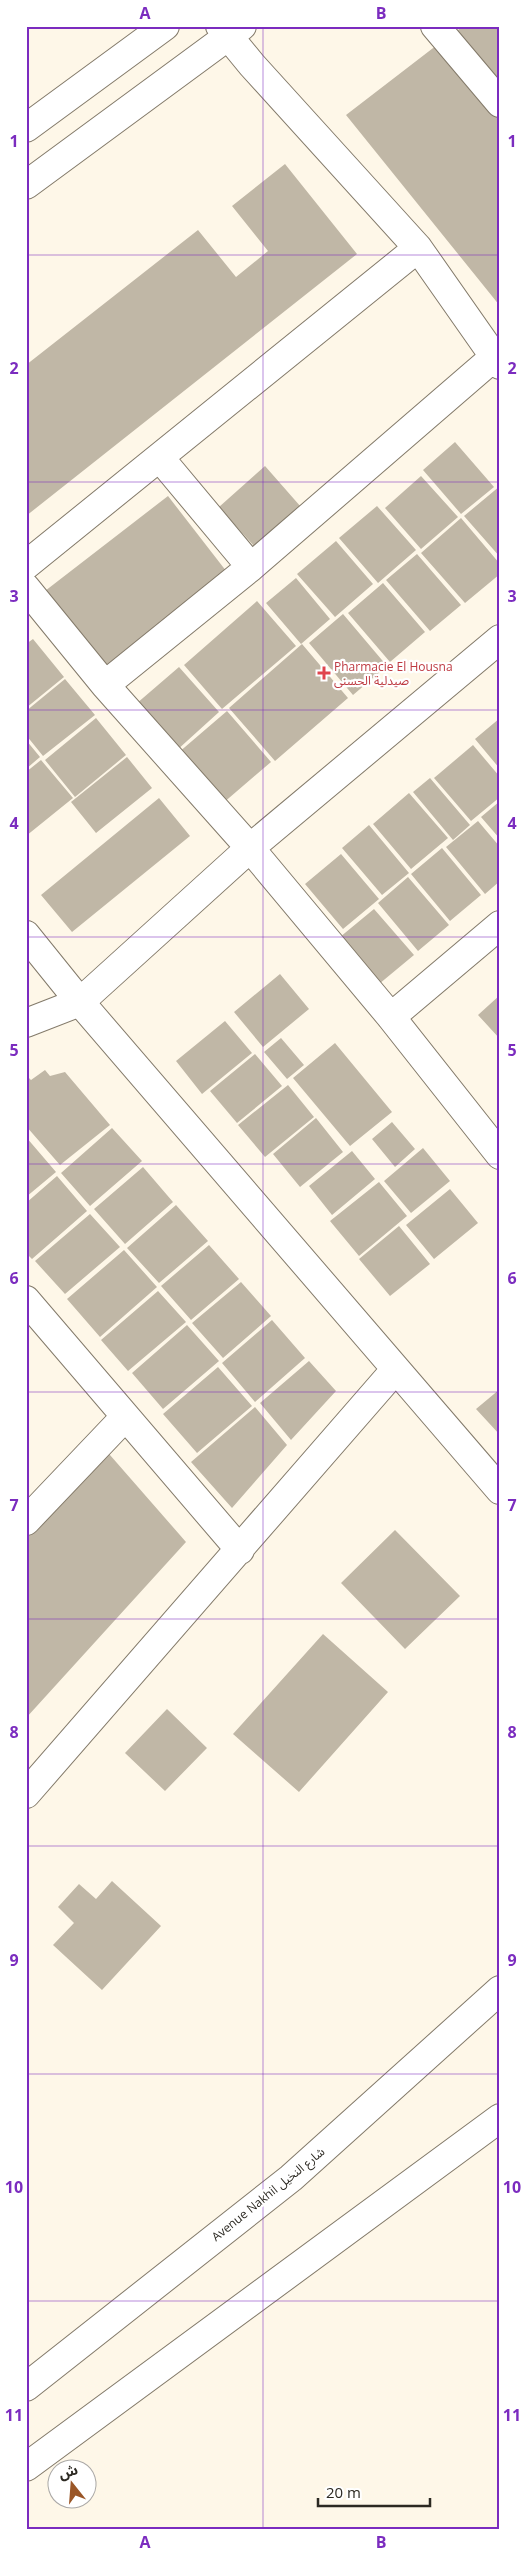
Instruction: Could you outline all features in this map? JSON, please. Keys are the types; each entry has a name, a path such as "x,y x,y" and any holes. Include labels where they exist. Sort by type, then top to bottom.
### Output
{"street":[{"path":"435,26 500,103"},
{"path":"26,128 156,29"},
{"path":"26,186 230,30 418,248 498,358 251,568 105,685"},
{"path":"26,564 160,458 418,248"},
{"path":"160,458 251,568"},
{"path":"26,588 105,685 250,848 391,1017 500,1155"},
{"path":"26,1023 80,1002 250,848 500,639"},
{"path":"391,1017 500,925"},
{"path":"26,935 80,1002 500,1490"},
{"path":"26,1300 240,1550"},
{"path":"26,1794 395,1370"},
{"path":"26,1521 126,1417"},
{"name":"Avenue Nakhil شارع النخيل","path":"26,2387 291,2178 500,1990"},
{"path":"26,2467 500,2118"}],"building":[{"path":"463,26 500,26 500,90 453,34"},
{"path":"437,45 491,113 500,107 500,306 346,115"},
{"path":"285,164 357,254 26,516 26,365 198,230 236,277 268,251 232,206"},
{"path":"455,442 494,487 461,514 423,470"},
{"path":"265,466 301,507 254,546 219,507"},
{"path":"421,476 458,517 421,549 385,508"},
{"path":"500,486 500,557 464,516"},
{"path":"168,496 230,576 107,670 45,591"},
{"path":"377,506 416,550 378,583 339,538"},
{"path":"461,518 500,564 500,574 465,603 421,553"},
{"path":"336,541 373,584 335,617 297,574"},
{"path":"417,554 461,605 430,631 386,580"},
{"path":"296,578 330,619 301,644 266,603"},
{"path":"383,583 425,632 390,662 348,613"},
{"path":"257,601 296,646 222,709 184,665"},
{"path":"343,614 387,666 353,695 309,643"},
{"path":"33,639 64,677 26,708 26,644"},
{"path":"302,644 348,698 275,761 229,708"},
{"path":"179,667 219,712 176,751 136,704"},
{"path":"65,679 95,715 43,756 26,735 26,711"},
{"path":"227,711 271,762 222,804 178,753"},
{"path":"96,718 126,755 75,797 45,760"},
{"path":"500,718 500,769 475,739"},
{"path":"26,740 40,757 26,769"},
{"path":"473,745 500,777 500,797 471,821 434,778"},
{"path":"127,757 152,788 96,833 71,802"},
{"path":"41,760 73,798 26,836 26,772"},
{"path":"430,778 470,825 453,840 413,792"},
{"path":"409,793 448,838 411,869 373,824"},
{"path":"159,798 190,836 72,932 41,895"},
{"path":"500,801 500,839 481,817"},
{"path":"478,821 500,847 500,881 485,894 446,847"},
{"path":"369,825 409,873 382,895 342,848"},
{"path":"442,848 481,895 450,921 411,874"},
{"path":"341,854 379,899 343,929 305,884"},
{"path":"408,877 449,925 418,951 378,903"},
{"path":"374,909 414,955 373,989 334,942"},
{"path":"280,974 309,1009 263,1047 234,1012"},
{"path":"500,995 500,1039 478,1015"},
{"path":"225,1021 252,1053 202,1094 176,1061"},
{"path":"281,1038 304,1065 287,1079 264,1052"},
{"path":"335,1043 392,1112 350,1146 293,1078"},
{"path":"255,1054 282,1086 237,1123 210,1091"},
{"path":"45,1070 50,1076 65,1072 110,1125 60,1165 26,1126 26,1075 31,1080"},
{"path":"288,1085 314,1117 265,1157 238,1125"},
{"path":"316,1118 343,1152 300,1187 273,1154"},
{"path":"392,1122 415,1149 395,1167 372,1139"},
{"path":"112,1128 142,1161 90,1206 61,1173"},
{"path":"26,1137 56,1172 26,1197"},
{"path":"423,1148 450,1181 411,1213 384,1181"},
{"path":"352,1151 375,1179 332,1215 309,1186"},
{"path":"143,1167 173,1202 125,1244 94,1209"},
{"path":"57,1176 87,1211 32,1259 26,1253 26,1203"},
{"path":"379,1182 407,1216 359,1256 330,1221"},
{"path":"450,1189 478,1223 434,1259 406,1225"},
{"path":"176,1205 208,1241 159,1283 127,1248"},
{"path":"90,1214 120,1247 65,1294 35,1261"},
{"path":"399,1226 430,1264 390,1296 359,1259"},
{"path":"209,1245 239,1279 191,1320 161,1286"},
{"path":"124,1250 157,1287 100,1337 67,1299"},
{"path":"241,1282 271,1316 223,1358 192,1323"},
{"path":"158,1291 186,1322 128,1371 101,1340"},
{"path":"272,1320 305,1358 255,1402 222,1363"},
{"path":"187,1325 219,1361 163,1409 132,1373"},
{"path":"309,1361 336,1391 291,1440 260,1403"},
{"path":"218,1367 252,1406 197,1453 163,1414"},
{"path":"500,1389 500,1435 476,1409"},
{"path":"255,1407 287,1445 232,1508 191,1462"},
{"path":"103,1447 186,1542 26,1718 26,1533"},
{"path":"395,1530 460,1596 405,1649 341,1583"},
{"path":"323,1634 388,1692 299,1792 233,1734"},
{"path":"167,1709 207,1748 165,1791 125,1753"},
{"path":"112,1881 161,1926 102,1990 53,1945 74,1923 58,1907 79,1884 96,1899"}],"place":[{"name":"Pharmacie El Housna صيدلية الحسنى","path":"324,673"}]}
